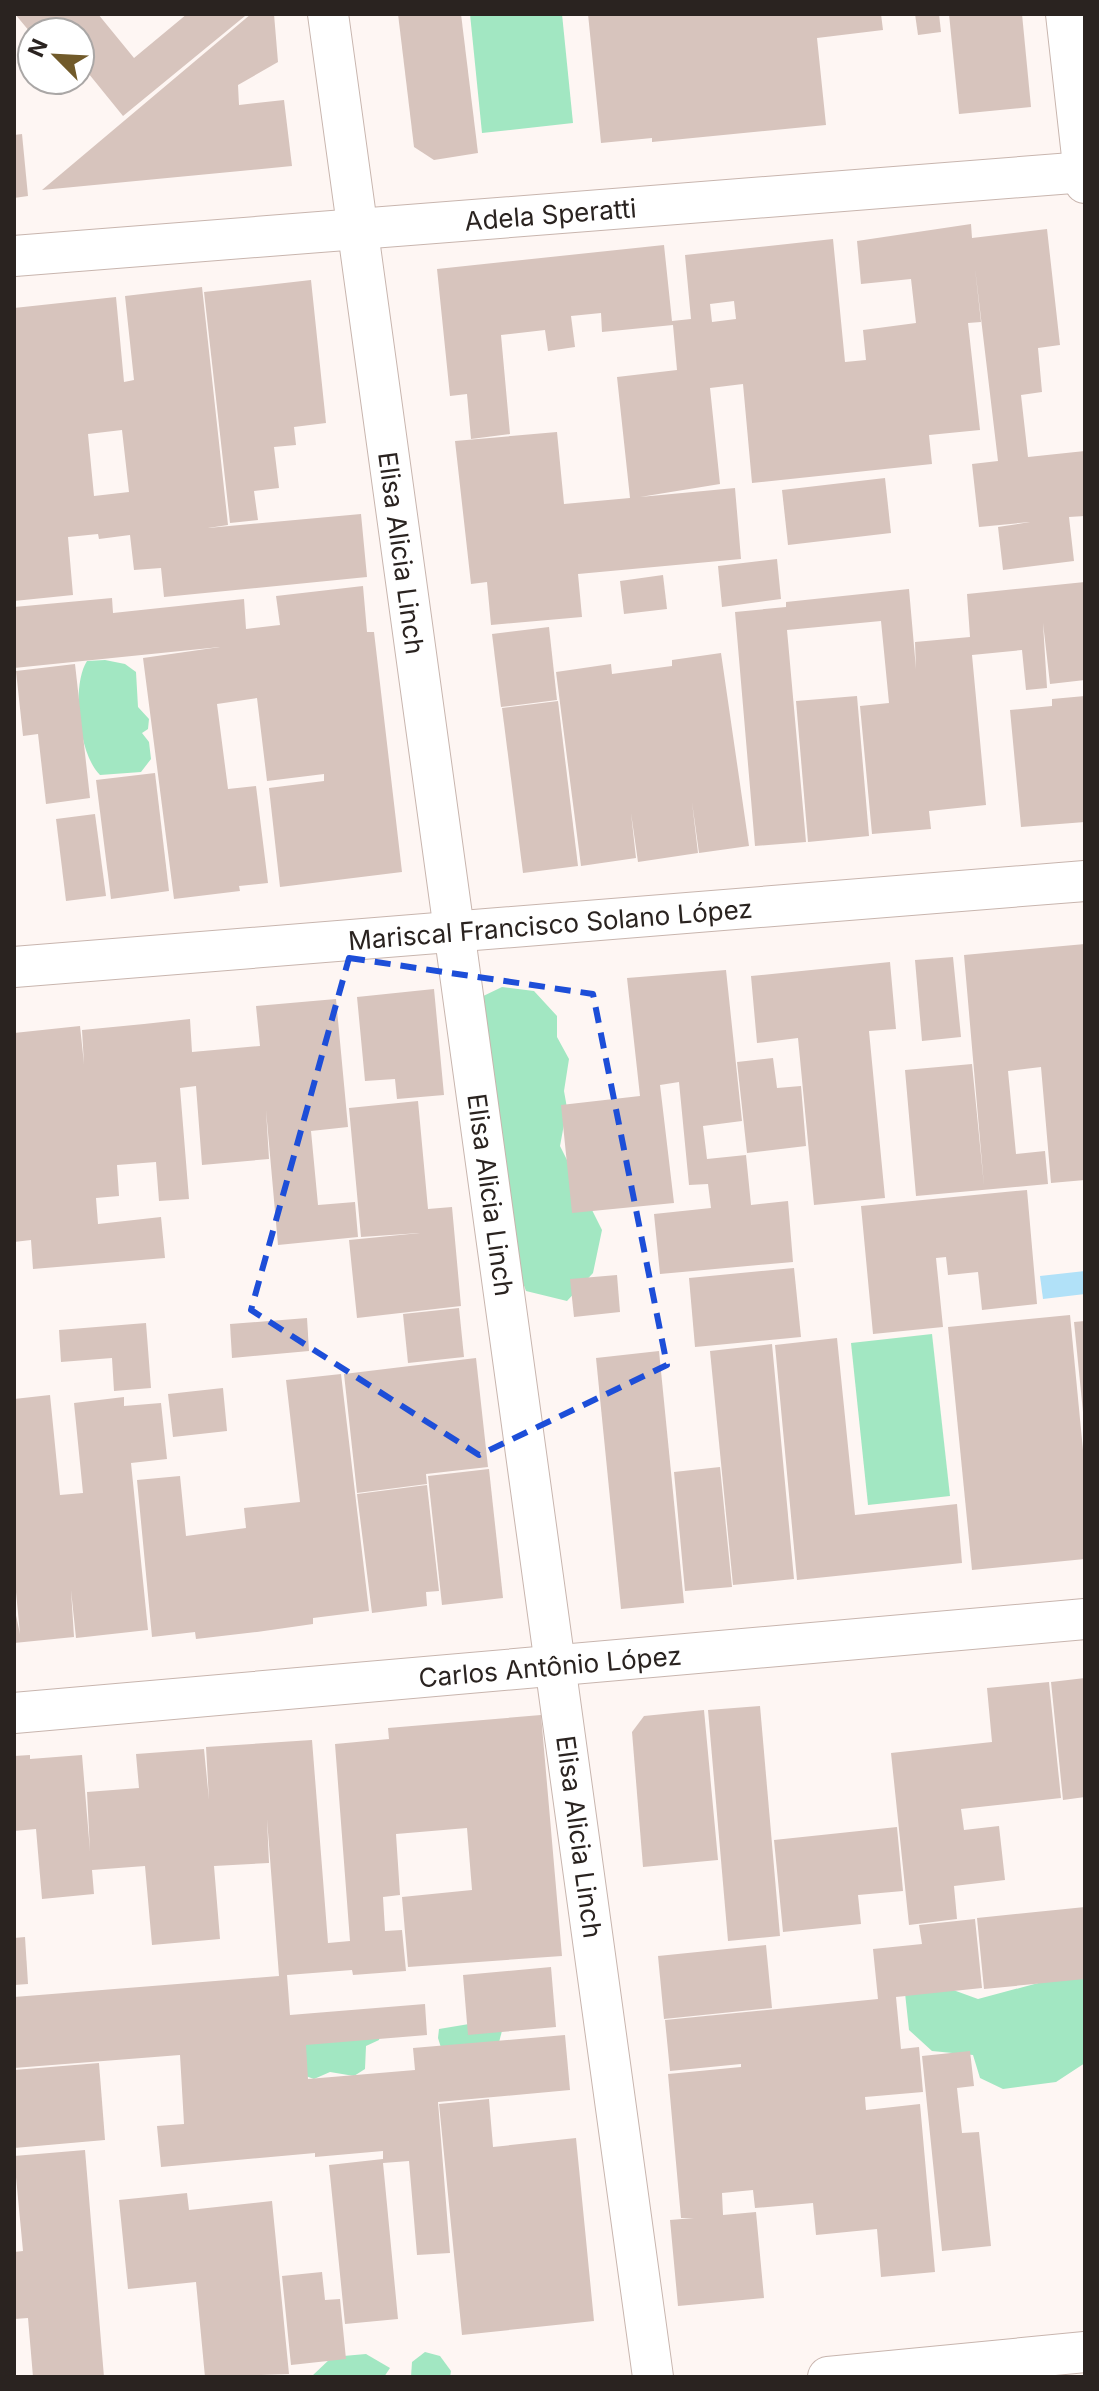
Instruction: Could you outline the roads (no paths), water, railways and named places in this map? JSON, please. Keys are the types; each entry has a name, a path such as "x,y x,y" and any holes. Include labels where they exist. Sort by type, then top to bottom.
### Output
{"street":[{"name":"Elisa Alicia Linch","path":"328,14 452,931 558,1664 653,2377"},
{"path":"1066,14 1085,175"},
{"name":"Adela Speratti","path":"14,256 1085,175"},
{"name":"Mariscal Francisco Solano López","path":"14,967 1085,881"},
{"name":"Carlos Antônio López","path":"14,1713 1085,1619"},
{"path":"828,2377 1085,2352"}],"water":[{"path":"1085,1271 1085,1294 1043,1299 1040,1276"}]}
